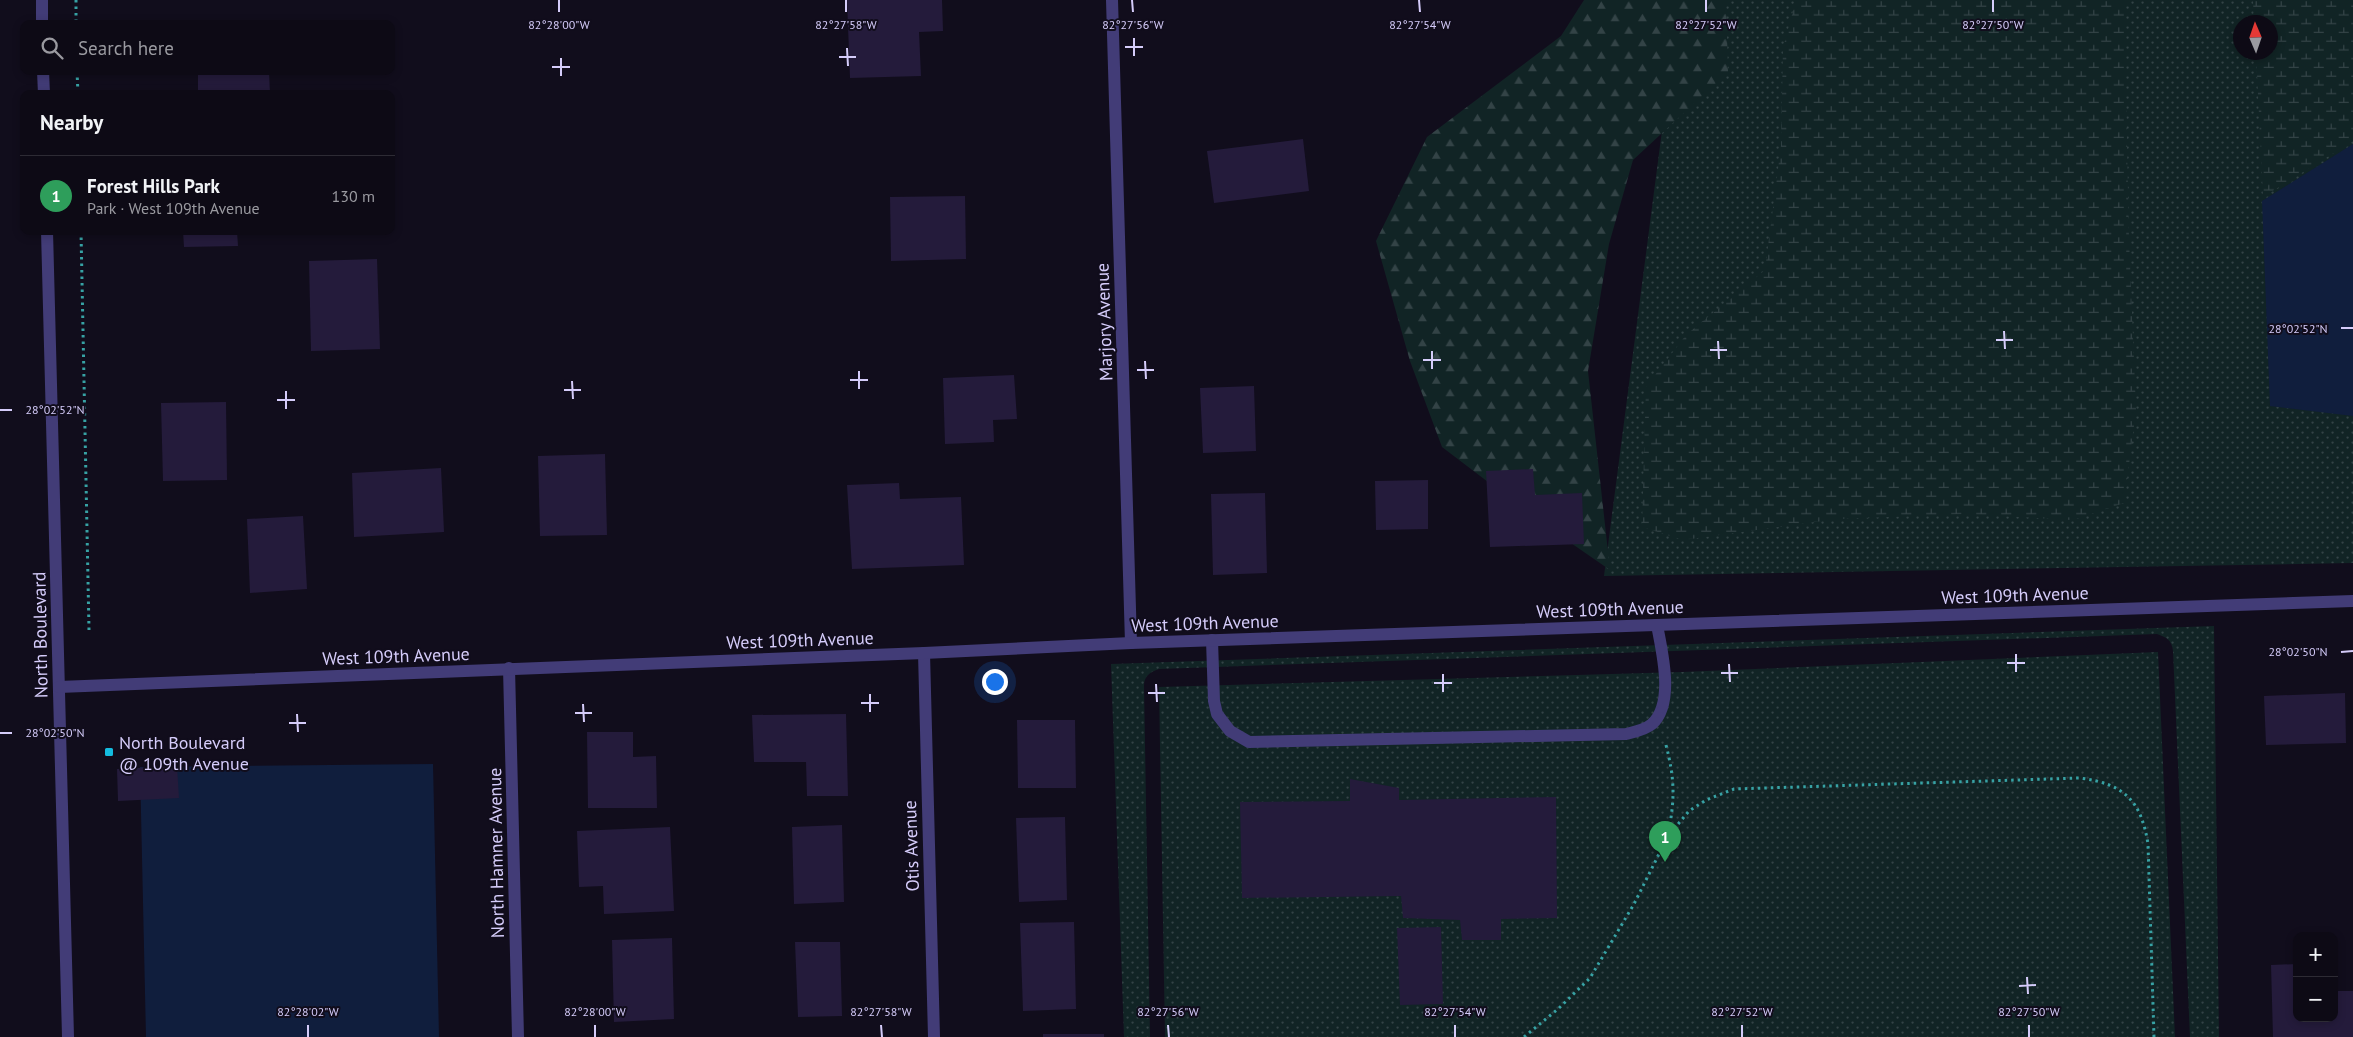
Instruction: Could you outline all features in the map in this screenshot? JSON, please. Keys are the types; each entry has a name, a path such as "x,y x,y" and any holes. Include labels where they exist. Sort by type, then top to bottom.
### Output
{"street":[{"path":"42,0 42,20"},
{"name":"Marjory Avenue","path":"1112,0 1131,643"},
{"path":"44,75 44,90"},
{"name":"North Boulevard","path":"48,235 68,1037"},
{"name":"West 109th Avenue","path":"59,686 924,653 1131,643 2353,601"},
{"path":"1212,640 1214,701 1217,714 1230,731 1249,742 1626,734 1651,725 1659,713 1665,691 1664,666 1657,625"},
{"name":"Otis Avenue","path":"924,653 934,1037"},
{"name":"North Hamner Avenue","path":"509,668 518,1037"}],"path":[{"path":"76,0 76,20"},
{"path":"77,75 78,90"},
{"path":"81,235 89,630"},
{"path":"1651,725 1666,743 1674,775 1673,812 1668,836"},
{"path":"1524,1037 1558,1010 1590,978 1634,904 1668,836 1689,810 1706,800 1734,789 2080,778 2105,782 2122,791 2135,805 2145,824 2148,844 2154,1037"}],"green space":[{"path":"1584,0 1726,0 1728,72 1633,160 1609,244 1588,371 1610,570 1542,523 1442,447 1410,361 1376,241 1427,137 1561,36"},
{"path":"1679,0 2353,0 2353,563 1604,576"},
{"path":"1796,0 2124,0 2129,240 2136,410 2124,503 2073,520 1965,514 1837,519 1683,540 1642,527 1646,387 1686,335 1765,270 1781,146 1783,48"},
{"path":"2253,0 2353,0 2353,141 2263,197 2256,60 2278,60 2278,15 2254,15"},
{"path":"2214,626 2219,1037 2190,1037 2173,651 2168,640 2157,634 1156,670 1146,677 1144,683 1150,1037 1124,1037 1111,664"},
{"path":"2158,652 2175,1037 1165,1037 1159,687 1682,672"}],"water":[{"path":"2353,144 2353,416 2270,406 2262,201"},
{"path":"433,764 439,1037 146,1037 140,767"}],"building":[{"path":"847,0 942,0 943,31 919,32 921,76 850,78"},
{"path":"198,75 269,75 270,90 198,90"},
{"path":"1303,139 1309,191 1214,203 1207,151"},
{"path":"965,196 966,259 891,261 890,197"},
{"path":"183,235 237,235 238,246 184,247"},
{"path":"377,259 380,349 311,351 309,261"},
{"path":"1014,375 1017,419 993,420 994,442 945,444 943,378"},
{"path":"1254,386 1256,451 1203,453 1200,388"},
{"path":"226,402 227,480 163,481 161,403"},
{"path":"605,454 607,535 540,536 538,456"},
{"path":"441,468 444,532 354,537 352,473"},
{"path":"1533,469 1535,495 1582,493 1584,544 1490,547 1486,471"},
{"path":"1428,480 1428,529 1376,530 1375,481"},
{"path":"899,483 900,499 961,497 964,565 852,569 847,485"},
{"path":"1265,493 1267,573 1213,575 1211,494"},
{"path":"303,516 307,589 250,593 247,519"},
{"path":"2345,693 2346,743 2266,745 2264,696"},
{"path":"846,714 848,796 807,796 806,762 754,762 752,715"},
{"path":"1017,720 1075,720 1076,788 1018,788"},
{"path":"587,732 633,732 633,757 656,756 657,808 588,808"},
{"path":"177,766 179,798 118,801 117,769"},
{"path":"1350,779 1399,788 1399,800 1556,797 1557,918 1501,919 1501,940 1462,940 1460,920 1403,918 1401,896 1242,898 1240,802 1350,801"},
{"path":"1065,817 1067,900 1019,902 1016,818"},
{"path":"842,825 844,902 794,904 792,827"},
{"path":"670,827 674,911 604,914 603,886 579,887 577,831"},
{"path":"1074,922 1076,1009 1023,1011 1020,923"},
{"path":"1441,927 1443,1004 1400,1005 1397,928"},
{"path":"672,938 674,1019 614,1022 612,940"},
{"path":"795,942 840,942 842,1016 798,1017"},
{"path":"2293,964 2293,1022 2338,1022 2338,991 2353,991 2353,1037 2273,1037 2271,965"},
{"path":"1043,1034 1104,1034 1104,1037 1043,1037"}],"place":[{"name":"North Boulevard @ 109th Avenue","path":"109,752"},
{"name":"Forest Hills Park","path":"1665,862"}]}
